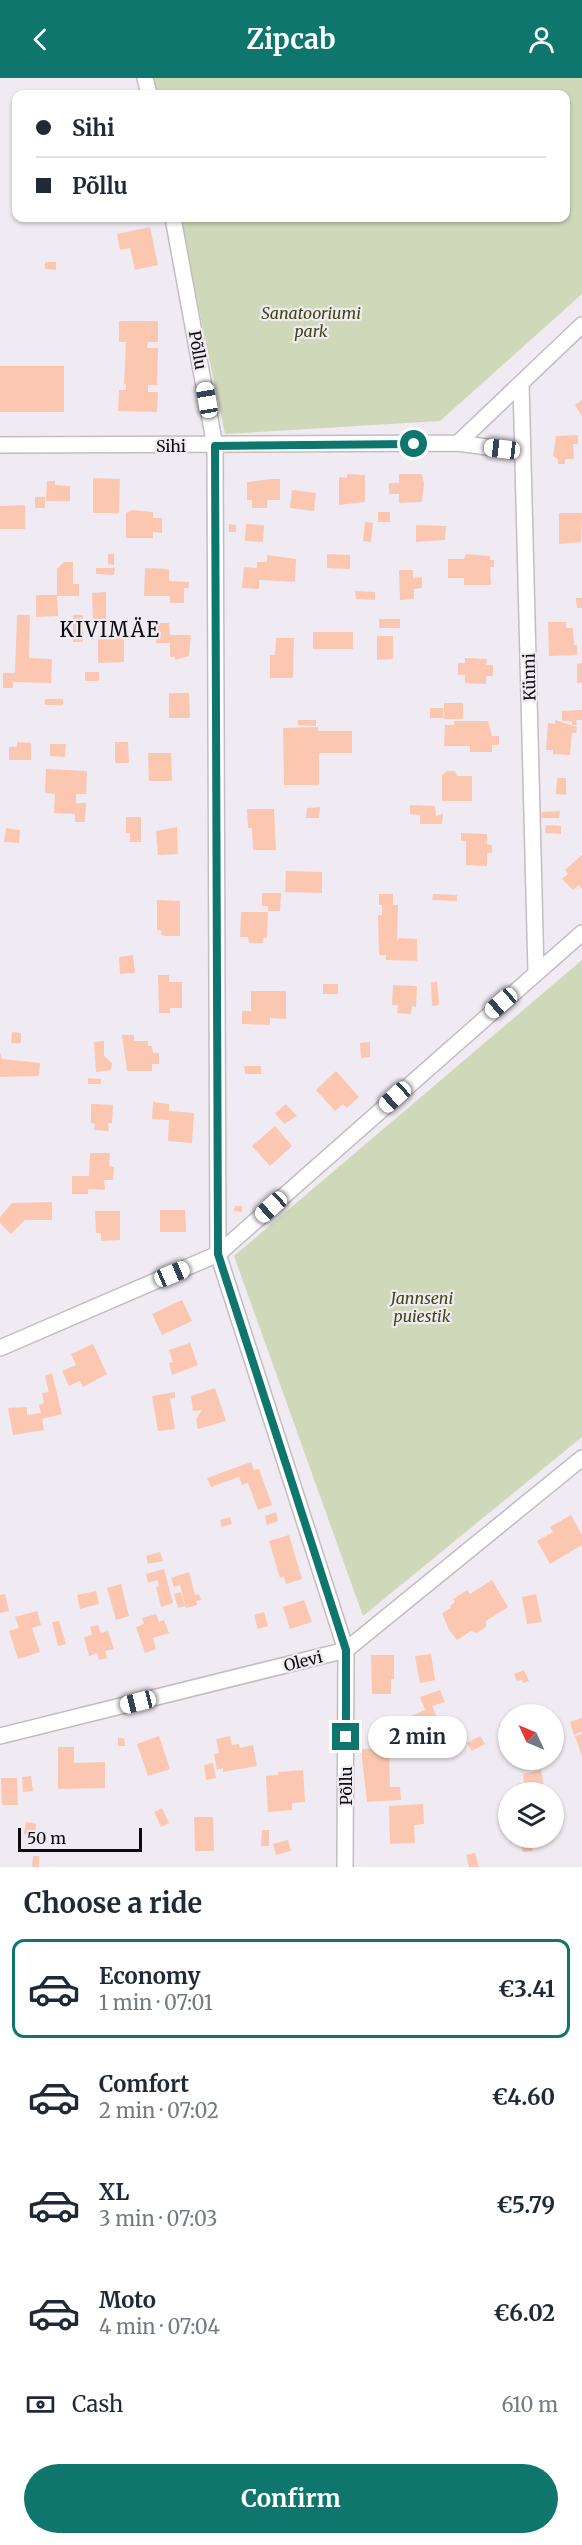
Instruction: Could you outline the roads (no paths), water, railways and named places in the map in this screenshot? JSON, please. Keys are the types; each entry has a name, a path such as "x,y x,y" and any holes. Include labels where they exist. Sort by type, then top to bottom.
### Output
{"street":[{"name":"Põllu","path":"174,222 215,446 218,1254 346,1650 345,1867"},
{"path":"458,443 582,325"},
{"name":"Künni","path":"521,383 536,972"},
{"name":"Sihi","path":"0,445 215,446 458,443 523,452"},
{"path":"0,1348 218,1254 582,933"},
{"name":"Olevi","path":"0,1736 346,1650 582,1458"}],"district":[{"name":"KIVIMÄE","path":"110,629"}],"park label":[{"name":"Sanatooriumi park","path":"311,322"},
{"name":"Jannseni puiestik","path":"422,1307"}]}
